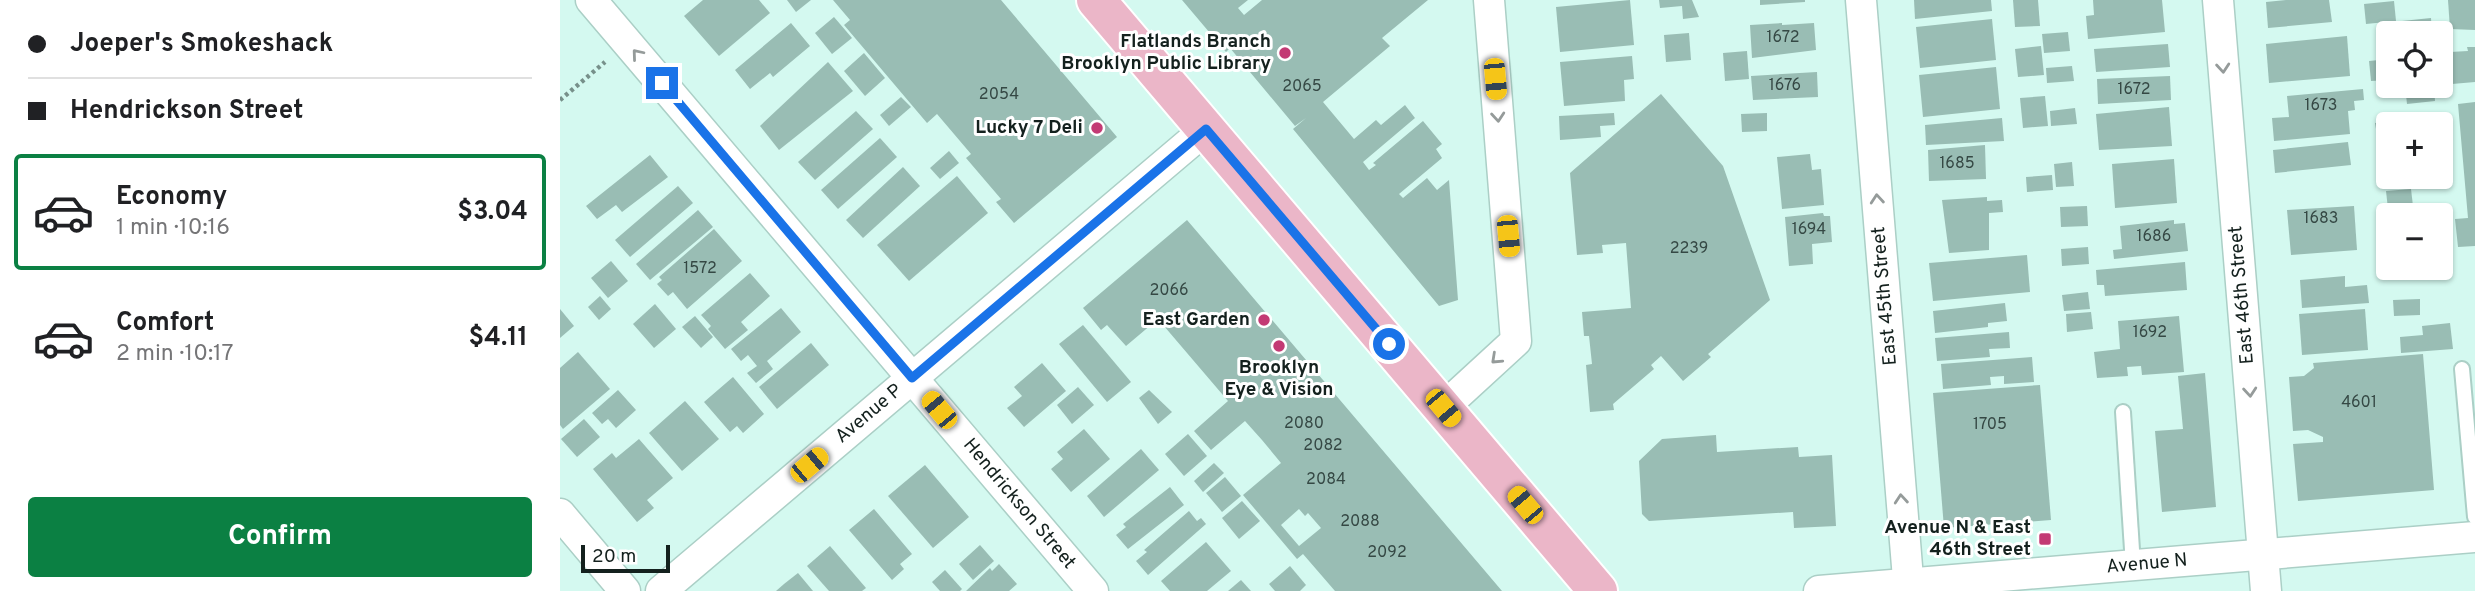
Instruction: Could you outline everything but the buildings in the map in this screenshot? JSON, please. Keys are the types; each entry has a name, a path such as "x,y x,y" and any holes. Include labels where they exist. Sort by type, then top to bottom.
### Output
{"main road":[{"path":"1096,0 1598,591"}],"street":[{"name":"Hendrickson Street","path":"592,0 1093,591"},
{"path":"1443,408 1516,341 1489,0"},
{"name":"East 45th Street","path":"1861,0 1909,587"},
{"name":"East 46th Street","path":"2218,0 2266,591"},
{"name":"Avenue P","path":"661,591 1206,129"},
{"path":"560,514 625,591"},
{"name":"Avenue N","path":"1819,591 1909,587 2133,565 2475,537"}],"lane":[{"path":"2462,369 2475,517"},
{"path":"2123,412 2133,565"}],"path":[{"path":"560,100 627,42"}],"place":[{"name":"Flatlands Branch Brooklyn Public Library","path":"1285,53"},
{"name":"Lucky 7 Deli","path":"1097,128"},
{"name":"East Garden","path":"1264,320"},
{"name":"Brooklyn Eye & Vision","path":"1279,346"},
{"name":"Avenue N & East 46th Street","path":"2045,539"}],"route":[{"path":"662,83 912,378 1206,129 1389,344"}]}
